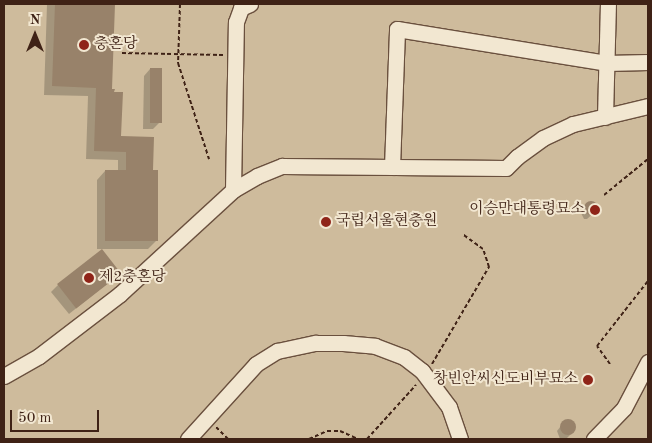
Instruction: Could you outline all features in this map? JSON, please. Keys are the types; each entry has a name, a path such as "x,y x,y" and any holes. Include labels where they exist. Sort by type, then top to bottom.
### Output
{"lane":[{"path":"234,190 236,22 241,8 250,4"},
{"path":"605,116 608,4"},
{"path":"392,167 397,28 606,63 648,62"},
{"path":"4,376 39,356 120,294 234,190 257,176 282,166 506,168 517,157 543,138 573,124 648,106"},
{"path":"188,439 256,364 277,351 316,343 343,342 375,346 404,357 425,375 449,407 460,439"},
{"path":"594,439 624,408 648,362"}],"path":[{"path":"180,4 178,63 209,159"},
{"path":"122,53 223,55"},
{"path":"604,195 648,159"},
{"path":"367,439 425,375 489,267 483,249 464,235"},
{"path":"610,364 597,346 648,281"},
{"path":"206,419 228,439"},
{"path":"309,439 327,430 340,430 358,439"}],"shaded area":[{"name":"국립서울현충원","path":"4,4 648,4 648,439 4,439"}],"building":[{"path":"55,4 115,4 112,89 115,89 114,92 123,92 121,136 154,137 153,170 158,170 158,241 105,241 105,170 126,170 126,152 94,151 96,88 52,86"},
{"path":"150,68 162,68 162,123 150,123"},
{"path":"588,201 594,201 598,208 594,215 588,215 584,211 584,205"},
{"name":"제2충혼당","path":"102,249 121,273 76,309 57,284"},
{"path":"565,419 571,419 576,424 574,433 565,435 560,430 560,424"}],"place":[{"name":"충혼당","path":"84,45"},
{"name":"이승만대통령묘소","path":"595,210"},
{"name":"국립서울현충원","path":"326,222"},
{"name":"제2충혼당","path":"89,278"},
{"name":"창빈안씨신도비부묘소","path":"588,380"}]}
